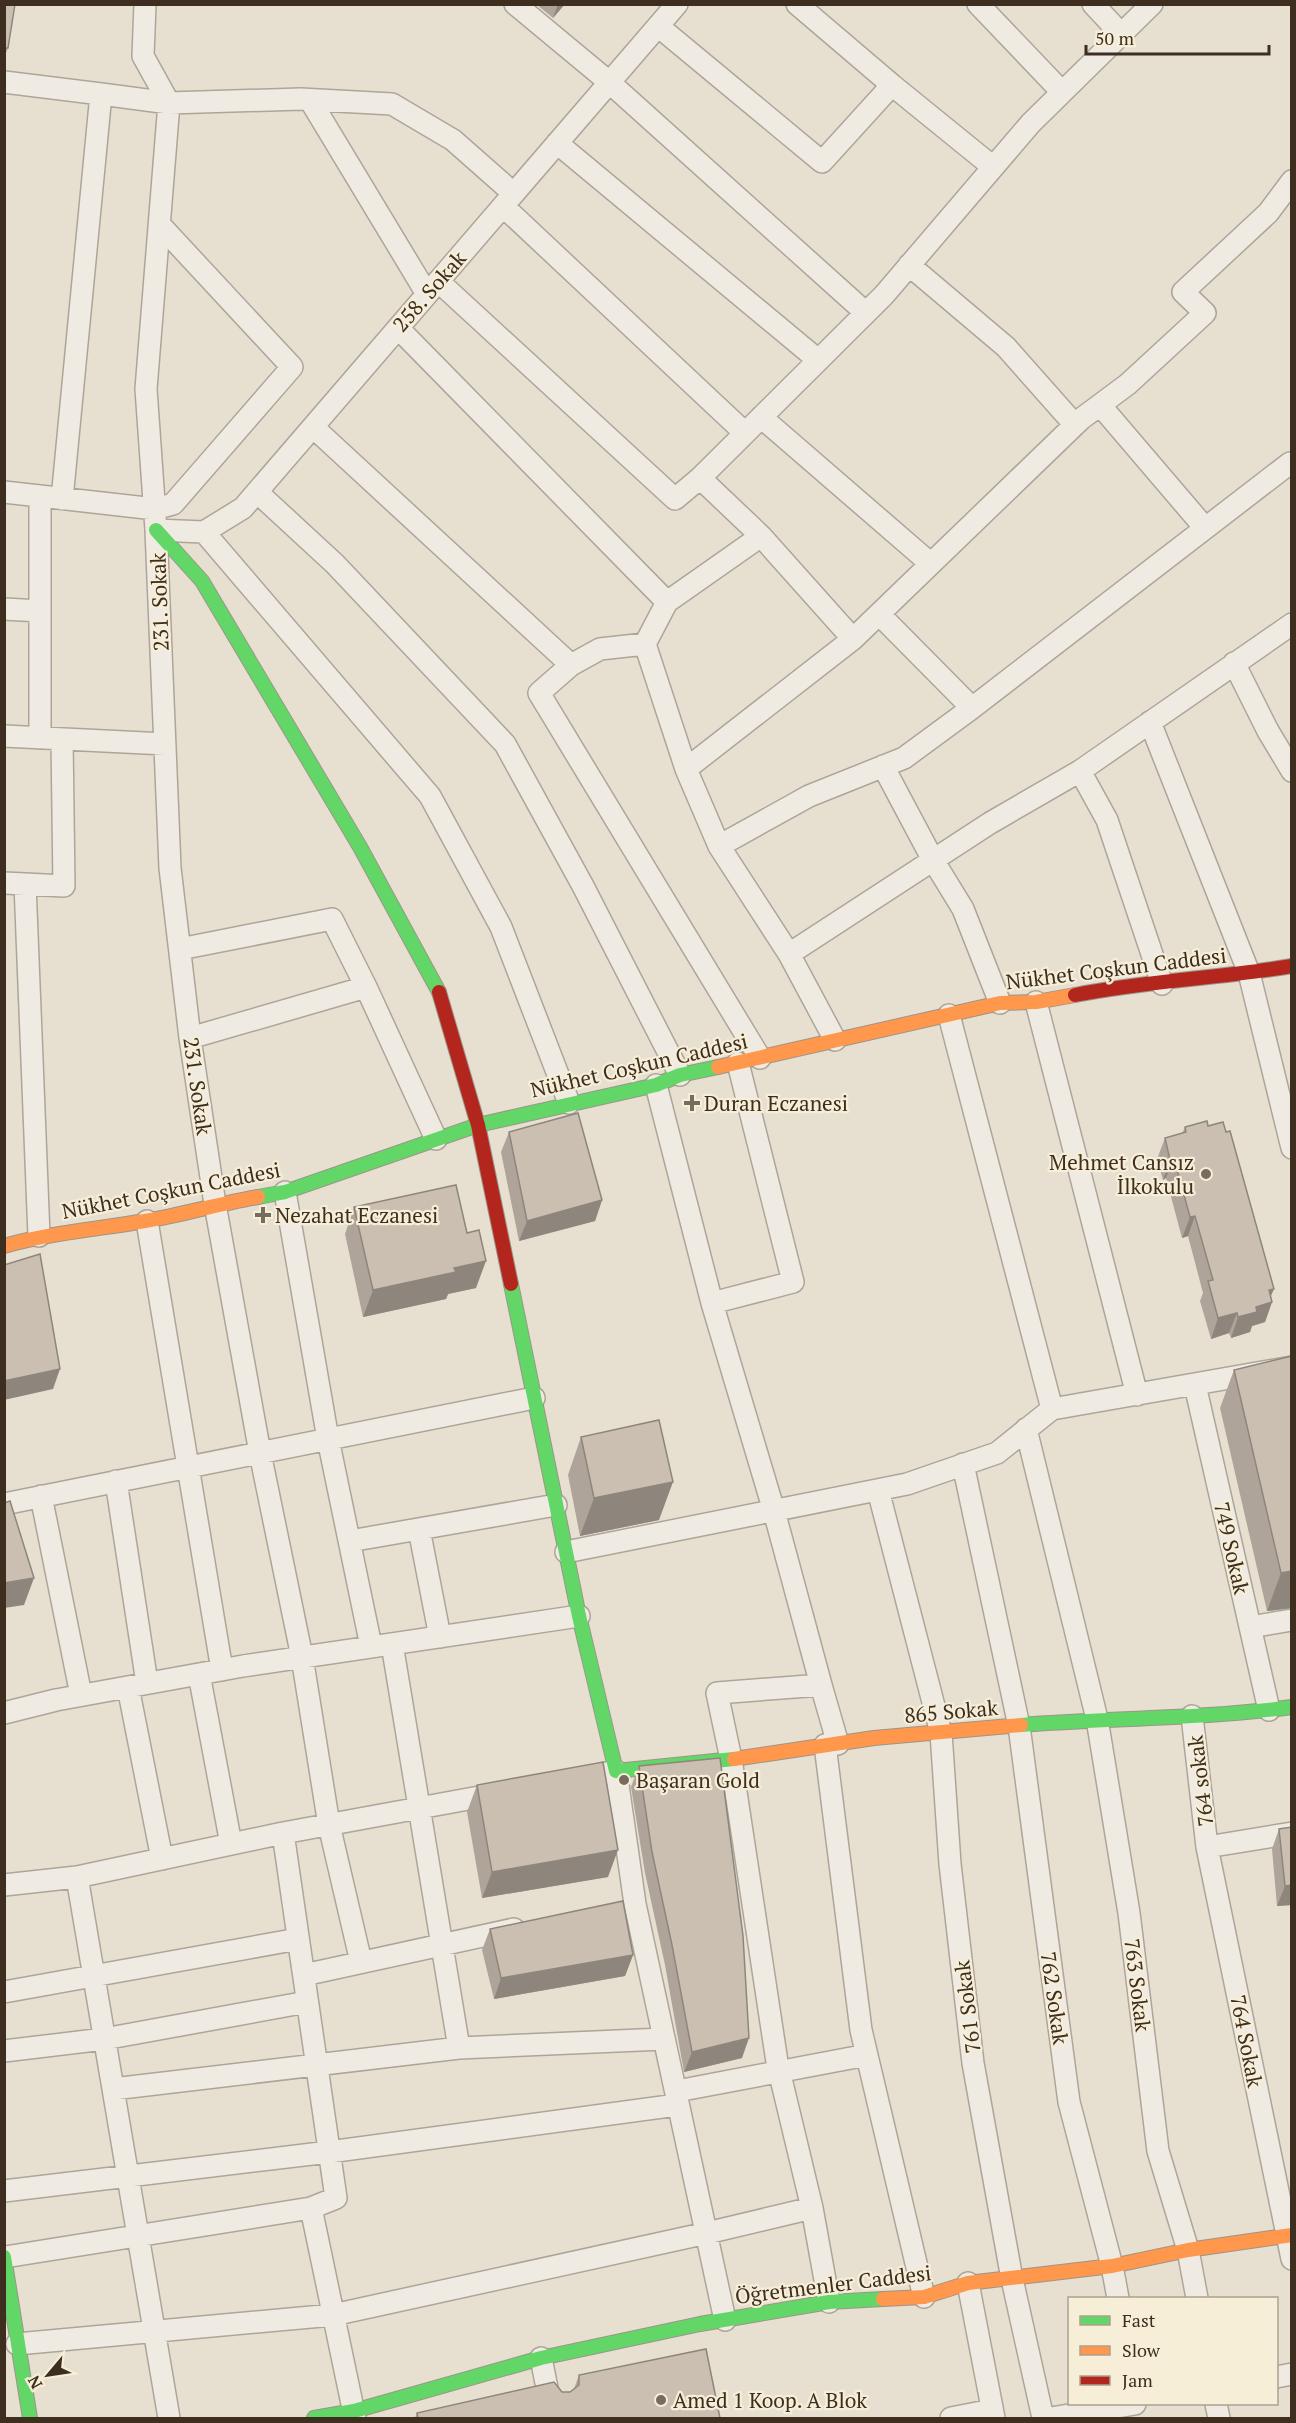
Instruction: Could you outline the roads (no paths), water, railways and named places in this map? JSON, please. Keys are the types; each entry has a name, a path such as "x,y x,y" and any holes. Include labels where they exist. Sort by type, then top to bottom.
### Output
{"street":[{"path":"145,4 143,56 169,103"},
{"path":"515,4 609,82 866,313"},
{"name":"258. Sokak","path":"204,531 243,508 677,4"},
{"path":"797,4 993,167"},
{"path":"978,4 1062,92"},
{"path":"1093,4 1121,34"},
{"path":"310,100 433,288 675,499 700,478 866,313 1031,123 1152,4"},
{"path":"658,26 822,162 892,85"},
{"path":"4,82 169,103 310,100 392,104 453,140 508,200 745,433"},
{"path":"62,499 101,94"},
{"name":"231. Sokak","path":"169,103 146,389 156,520 170,868 190,1038 215,1204 260,1453 302,1657 329,1825 361,1962"},
{"path":"557,143 818,360"},
{"path":"686,769 853,639 1075,425 1128,384 1205,313 1183,292 1268,213 1292,181"},
{"path":"156,520 173,504 292,367 160,225"},
{"path":"909,265 1006,347 1075,425"},
{"path":"398,328 667,602"},
{"path":"1100,405 1205,528"},
{"path":"761,417 931,564"},
{"path":"313,427 571,665"},
{"path":"719,846 809,796 904,758 1291,463"},
{"path":"700,478 761,536 853,639"},
{"path":"4,492 62,499 204,531 430,796 501,927 569,1103"},
{"path":"256,492 334,564 505,744 583,886 680,1075"},
{"path":"40,496 40,738"},
{"path":"156,520 202,581 360,847 439,993 478,1125 579,1616 616,1771 635,1904 725,2320"},
{"path":"761,536 667,602 645,644 686,769 719,846 789,954 835,1040"},
{"path":"4,609 40,611"},
{"path":"879,614 972,708"},
{"path":"789,954 990,822 1080,771 1292,624"},
{"path":"645,644 600,649 571,665 539,693 760,1058"},
{"path":"1234,663 1268,731 1292,771"},
{"path":"1150,722 1249,974 1292,1148"},
{"path":"4,736 165,744"},
{"path":"39,1236 15,884 64,886 62,739"},
{"path":"883,766 933,860 963,909 1000,1003"},
{"path":"1080,771 1107,820 1162,984"},
{"path":"180,949 332,919 436,1139"},
{"name":"Nükhet Coşkun Caddesi","path":"4,1246 39,1236 147,1221 215,1204 285,1192 478,1125 656,1085 680,1075 1000,1003 1036,1002 1110,988 1249,974 1292,966"},
{"path":"190,1038 366,987"},
{"path":"1036,1002 1137,1395"},
{"path":"949,1015 1052,1409"},
{"path":"712,1303 793,1282 738,1063"},
{"path":"656,1085 712,1303 774,1511 821,1685 832,1744 861,2030 924,2297"},
{"path":"285,1192 328,1439 350,1541 382,1645 421,1808 459,2048"},
{"path":"147,1221 222,1670"},
{"path":"566,1552 907,1484 997,1453 1052,1409 1292,1367"},
{"name":"749 Sokak","path":"1195,1385 1269,1710"},
{"path":"4,1504 534,1398"},
{"name":"763 Sokak","path":"1026,1429 1097,1719 1128,1913 1158,2151 1188,2250 1197,2297"},
{"name":"762 Sokak","path":"963,1464 1019,1726 1069,2102 1112,2266 1118,2297"},
{"path":"116,1481 138,1685 162,1859"},
{"name":"761 Sokak","path":"878,1490 941,1733 950,1864 973,2063 1012,2279 1043,2418"},
{"path":"41,1496 81,1695"},
{"path":"350,1541 556,1505"},
{"path":"419,1529 440,1636"},
{"path":"4,1713 81,1695 222,1670 579,1616"},
{"path":"1250,1628 1292,1620"},
{"path":"199,1674 231,1844"},
{"path":"821,1685 717,1693 731,1759 779,2073 812,2208 829,2302"},
{"name":"865 Sokak","path":"616,1771 941,1733 1097,1719 1234,1714 1292,1707"},
{"name":"764 sokak","path":"1192,1716 1208,1847"},
{"path":"581,1778 616,1771"},
{"path":"4,1885 77,1877 283,1833 524,1788"},
{"path":"30,2418 4,2257 312,2208 336,2198 283,1833"},
{"path":"1208,1847 1292,1833"},
{"name":"764 Sokak","path":"1208,1847 1289,2235 1292,2259"},
{"path":"77,1877 168,2418"},
{"path":"612,1909 635,1904"},
{"path":"304,1975 532,1925"},
{"path":"4,1992 298,1939"},
{"path":"4,2051 105,2039 307,2002"},
{"path":"113,2089 459,2048 663,2039"},
{"path":"4,2191 329,2152 677,2098 779,2073 867,2055"},
{"path":"312,2208 354,2415"},
{"path":"17,2344 333,2315 812,2208"},
{"name":"Öğretmenler Caddesi","path":"314,2418 354,2415 541,2358 701,2330 725,2320 829,2302 924,2297 968,2283 1112,2266 1188,2250 1289,2235"},
{"path":"951,2418 993,2414 968,2283"},
{"path":"541,2358 553,2418"},
{"path":"1051,2418 1126,2405"}],"place":[{"name":"Duran Eczanesi","path":"692,1103"},
{"name":"Mehmet Cansız İlkokulu","path":"1206,1174"},
{"name":"Nezahat Eczanesi","path":"263,1215"},
{"name":"Başaran Gold","path":"624,1780"},
{"name":"Amed 1 Koop. A Blok","path":"661,2400"}]}
